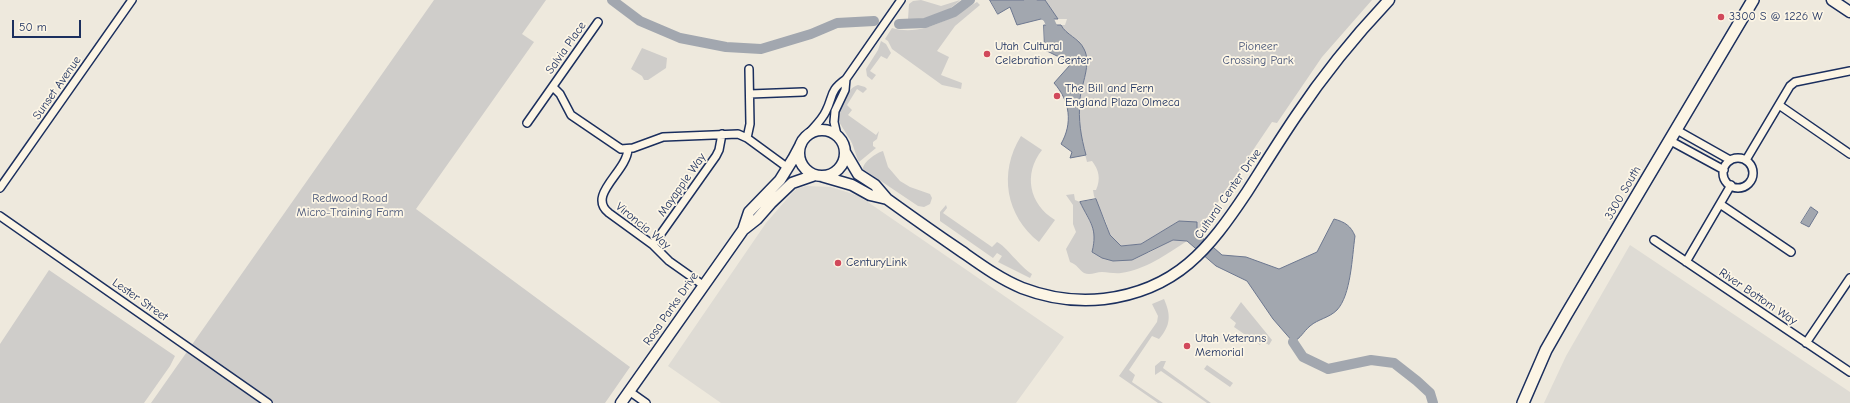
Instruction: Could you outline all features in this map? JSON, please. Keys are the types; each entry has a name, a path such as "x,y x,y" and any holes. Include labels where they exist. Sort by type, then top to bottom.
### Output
{"main road":[{"name":"3300 South","path":"1523,403 1543,357 1566,316 1675,129 1753,0"}],"street":[{"name":"Sunset Avenue","path":"0,188 132,0"},
{"path":"846,78 845,90 834,111 834,122 837,135 844,146 844,158 838,169 833,173 818,175 809,172 801,162 799,150 801,144 827,110 831,95 837,86 846,78 901,0"},
{"name":"Cultural Center Drive","path":"845,152 858,174 876,185 887,199 1008,282 1037,293 1061,298 1115,298 1140,290 1168,278 1202,253 1230,218 1296,116 1324,76 1356,36 1389,0"},
{"path":"1832,0 1850,12"},
{"name":"Salvia Place","path":"527,123 598,22"},
{"path":"747,138 750,124 749,69"},
{"path":"1746,160 1790,86 1795,82 1850,71"},
{"path":"553,87 560,94 573,116 620,148 628,149 663,137 738,134 747,138 788,168"},
{"path":"750,94 803,92"},
{"path":"1779,105 1850,154"},
{"path":"1675,129 1730,160"},
{"path":"808,134 814,131 826,130 837,135"},
{"name":"Mayapple Way","path":"653,245 720,150 722,134"},
{"path":"1669,140 1724,170"},
{"name":"Rosa Parks Drive","path":"620,403 743,230 750,212 780,180 801,144"},
{"name":"Vironcia Way","path":"628,149 626,161 605,190 601,202 609,213 653,245 669,261 704,285"},
{"path":"1735,158 1746,160 1752,168 1752,178 1746,185 1741,187 1731,186 1724,176 1724,170 1730,160 1735,158"},
{"name":"Cultural Center Drive","path":"818,175 852,185 870,195 887,199"},
{"name":"Rosa Parks Drive","path":"743,230 758,219 771,203 792,184 818,175"},
{"path":"1686,262 1731,186"},
{"path":"1720,204 1791,252"},
{"name":"Lester Street","path":"0,216 268,403"},
{"name":"River Bottom Way","path":"1654,240 1850,372"},
{"path":"1806,343 1850,278"},
{"path":"629,391 646,403"}],"shaded area":[{"path":"990,0 1045,0 1058,19 1041,19 1017,25 1010,7 998,14"},
{"path":"1044,25 1061,25 1082,45 1086,55 1087,68 1081,94 1079,114 1081,135 1086,155 1070,158 1072,152 1061,144 1067,128 1068,112 1064,97 1054,83 1070,65 1063,59 1045,50"},
{"path":"806,186 831,187 859,196 1064,337 1016,403 721,403 668,366 766,223 796,189"},
{"path":"1096,199 1110,235 1121,246 1141,244 1179,221 1197,222 1197,233 1222,255 1246,257 1279,269 1317,252 1334,219 1347,225 1355,236 1348,286 1342,303 1331,315 1313,324 1293,342 1273,319 1247,281 1216,266 1187,241 1173,240 1132,260 1113,261 1102,258 1092,252 1094,237 1092,226 1080,202"},
{"path":"1811,207 1818,212 1809,227 1801,223"},
{"path":"1630,245 1850,392 1850,403 1544,403 1566,356"}],"green space":[{"name":"Redwood Road Micro-Training Farm","path":"434,0 546,0 522,34 534,42 416,209 630,367 605,403 151,403"},
{"path":"921,0 941,6 960,0 943,13 936,16 921,20 908,19 909,4 913,1"},
{"name":"Pioneer Crossing Park","path":"1045,0 1372,0 1322,57 1277,123 1272,122 1197,233 1179,221 1141,244 1121,246 1110,235 1106,222 1094,196 1093,190 1096,190 1098,186 1098,175 1092,161 1087,162 1080,134 1079,116 1082,86 1079,41 1063,30 1061,25 1065,25 1067,19 1058,19"},
{"path":"977,2 980,5 955,26 937,51 949,57 941,75 962,83 961,89 942,85 892,49 888,41 885,39 892,28 915,30 926,28 958,14"},
{"path":"881,41 886,44 891,53 887,59 881,56 870,71 876,75 872,80 867,76 866,69 878,50"},
{"path":"642,48 667,58 666,68 648,80 644,80 642,76 631,69"},
{"path":"858,85 867,89 863,93 857,89 847,105 852,110 848,115 876,135 879,131 877,139 873,142 873,146 876,148 859,162 851,141 839,122 837,113 841,102 846,95 850,90"},
{"path":"1021,136 1042,150 1032,169 1032,188 1034,197 1039,206 1055,220 1039,242 1019,220 1009,193 1009,165"},
{"path":"883,151 888,167 900,181 910,187 930,194 932,198 930,204 924,207 918,206 863,169 870,158"},
{"path":"1074,194 1075,200 1080,202 1095,232 1092,252 1148,253 1173,240 1187,241 1156,261 1139,269 1119,273 1102,272 1086,274 1075,264 1070,262 1066,249 1076,232 1073,224 1073,205 1066,195"},
{"path":"946,205 947,208 943,213 992,247 997,242 1001,244 1027,271 1032,274 1030,278 998,262 1002,256 997,253 993,258 940,221 940,212"},
{"path":"49,270 175,356 170,366 144,403 0,403 0,344"},
{"path":"1164,299 1169,315 1166,329 1159,339 1152,336 1129,370 1135,375 1132,382 1163,403 1158,403 1119,376 1157,322 1158,316 1152,304"},
{"path":"1241,302 1272,340 1269,345 1262,341 1260,345 1234,327 1236,323 1230,318"},
{"path":"1161,361 1166,361 1163,368 1211,403 1207,403 1161,371 1155,375 1155,366"},
{"path":"1207,365 1233,383 1230,387 1204,369"}],"waterway":[{"path":"612,0 640,21 680,38 726,47 761,49 811,34 837,23 874,21"},
{"path":"899,24 925,23 954,12 970,0"},
{"path":"1029,0 1048,18 1057,37"},
{"path":"1293,342 1303,357 1328,369 1371,360 1394,363 1430,393 1433,403"}],"place":[{"name":"3300 S @ 1226 W","path":"1721,17"},
{"name":"Utah Cultural Celebration Center","path":"987,54"},
{"name":"The Bill and Fern England Plaza Olmeca","path":"1057,96"},
{"name":"CenturyLink","path":"838,263"},
{"name":"Utah Veterans Memorial","path":"1187,346"}]}
